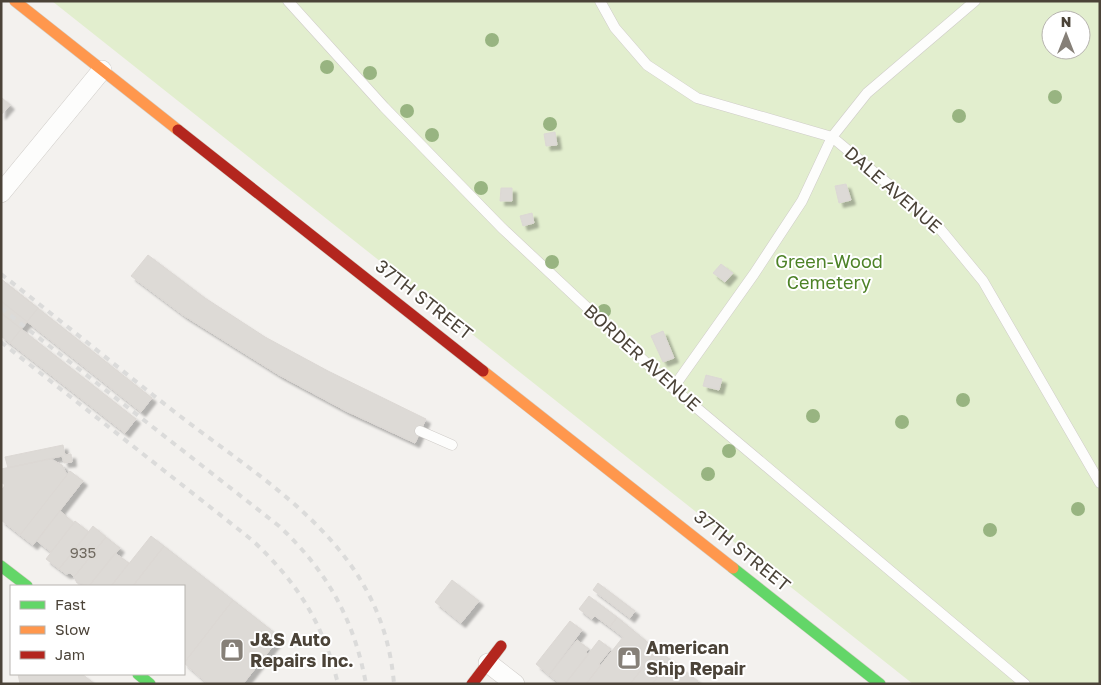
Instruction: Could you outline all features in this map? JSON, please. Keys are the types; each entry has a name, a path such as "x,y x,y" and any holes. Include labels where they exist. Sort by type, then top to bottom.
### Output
{"street":[{"name":"37TH STREET","path":"15,1 626,481 880,684"},
{"path":"1,193 102,70"},
{"path":"1,566 26,585"},
{"path":"472,684 501,646"},
{"path":"488,663 515,684"},
{"path":"139,675 150,684"}],"lane":[{"name":"BORDER AVENUE","path":"288,1 384,107 502,228 673,388 1025,684"},
{"name":"DALE AVENUE","path":"600,1 615,28 647,65 697,98 832,137 936,224 983,281 1100,483"},
{"path":"673,388 754,274 802,201 832,137 867,93 975,1"},
{"path":"420,431 452,445"}],"green space":[{"name":"Green-Wood Cemetery","path":"52,1 1100,1 1100,684 913,684"}],"building":[{"path":"1,97 10,105 1,115"},
{"path":"555,132 557,145 546,146 544,134"},
{"path":"846,184 851,200 839,203 835,186"},
{"path":"501,188 512,188 512,201 500,201"},
{"path":"532,213 534,223 523,226 520,216"},
{"path":"148,255 205,298 265,337 328,371 426,419 415,443 346,411 279,375 183,315 131,276"},
{"path":"721,264 733,273 725,282 713,273"},
{"path":"1,279 38,308 10,343 1,336"},
{"path":"1,279 152,398 141,412 1,301"},
{"path":"1,313 136,419 125,433 1,336"},
{"path":"663,331 674,358 663,362 651,336"},
{"path":"706,375 722,379 719,390 703,386"},
{"path":"63,445 65,455 71,454 72,462 64,463 62,456 8,468 5,457"},
{"path":"51,459 62,465 67,475 20,535 1,520 1,491 5,485 1,482 1,469"},
{"path":"70,471 83,481 33,545 20,535"},
{"path":"60,511 74,523 51,552 37,541"},
{"path":"75,521 89,532 59,569 46,559"},
{"path":"93,526 106,537 74,577 70,573 66,574 59,569"},
{"path":"151,536 164,546 134,585 112,585"},
{"path":"106,537 120,548 90,585 77,583 74,577"},
{"path":"164,546 233,600 185,662 185,585 134,585"},
{"path":"115,553 129,563 112,585 90,585"},
{"path":"452,580 479,601 461,623 435,602"},
{"path":"598,583 635,611 630,618 593,590"},
{"path":"589,596 617,617 610,627 595,616 592,619 579,609"},
{"name":"J&S Auto Repairs Inc.","path":"233,600 280,637 243,684 208,684 185,664"},
{"name":"American Ship Repair","path":"617,617 657,650 630,684 586,684 623,637 610,627"},
{"path":"570,621 582,630 549,675 536,664"},
{"path":"577,640 589,649 586,652 588,655 565,684 560,684 549,675"},
{"path":"599,640 611,649 599,664 600,666 586,684 565,684"},
{"path":"657,650 671,660 652,684 630,684"},
{"path":"671,660 698,681 696,684 652,684"},
{"path":"18,675 83,675 95,684 20,684"}],"railway":[{"path":"1,274 176,413 285,496 317,526 346,558 369,595 385,636 394,684"},
{"path":"1,308 279,526 296,543 324,579 346,617 361,660 366,684"},
{"path":"1,342 252,540 268,556 283,572 307,605 325,642 338,684"}],"traffic: fast":[{"path":"1,566 26,585"},
{"path":"733,568 880,684"},
{"path":"139,675 150,684"}],"traffic: slow":[{"path":"15,1 178,130"},
{"path":"483,371 733,568"}],"traffic: jam":[{"path":"178,130 483,371"},
{"path":"472,684 501,646"}],"place":[{"name":"J&S Auto Repairs Inc.","path":"232,650"},
{"name":"American Ship Repair","path":"629,658"}]}
